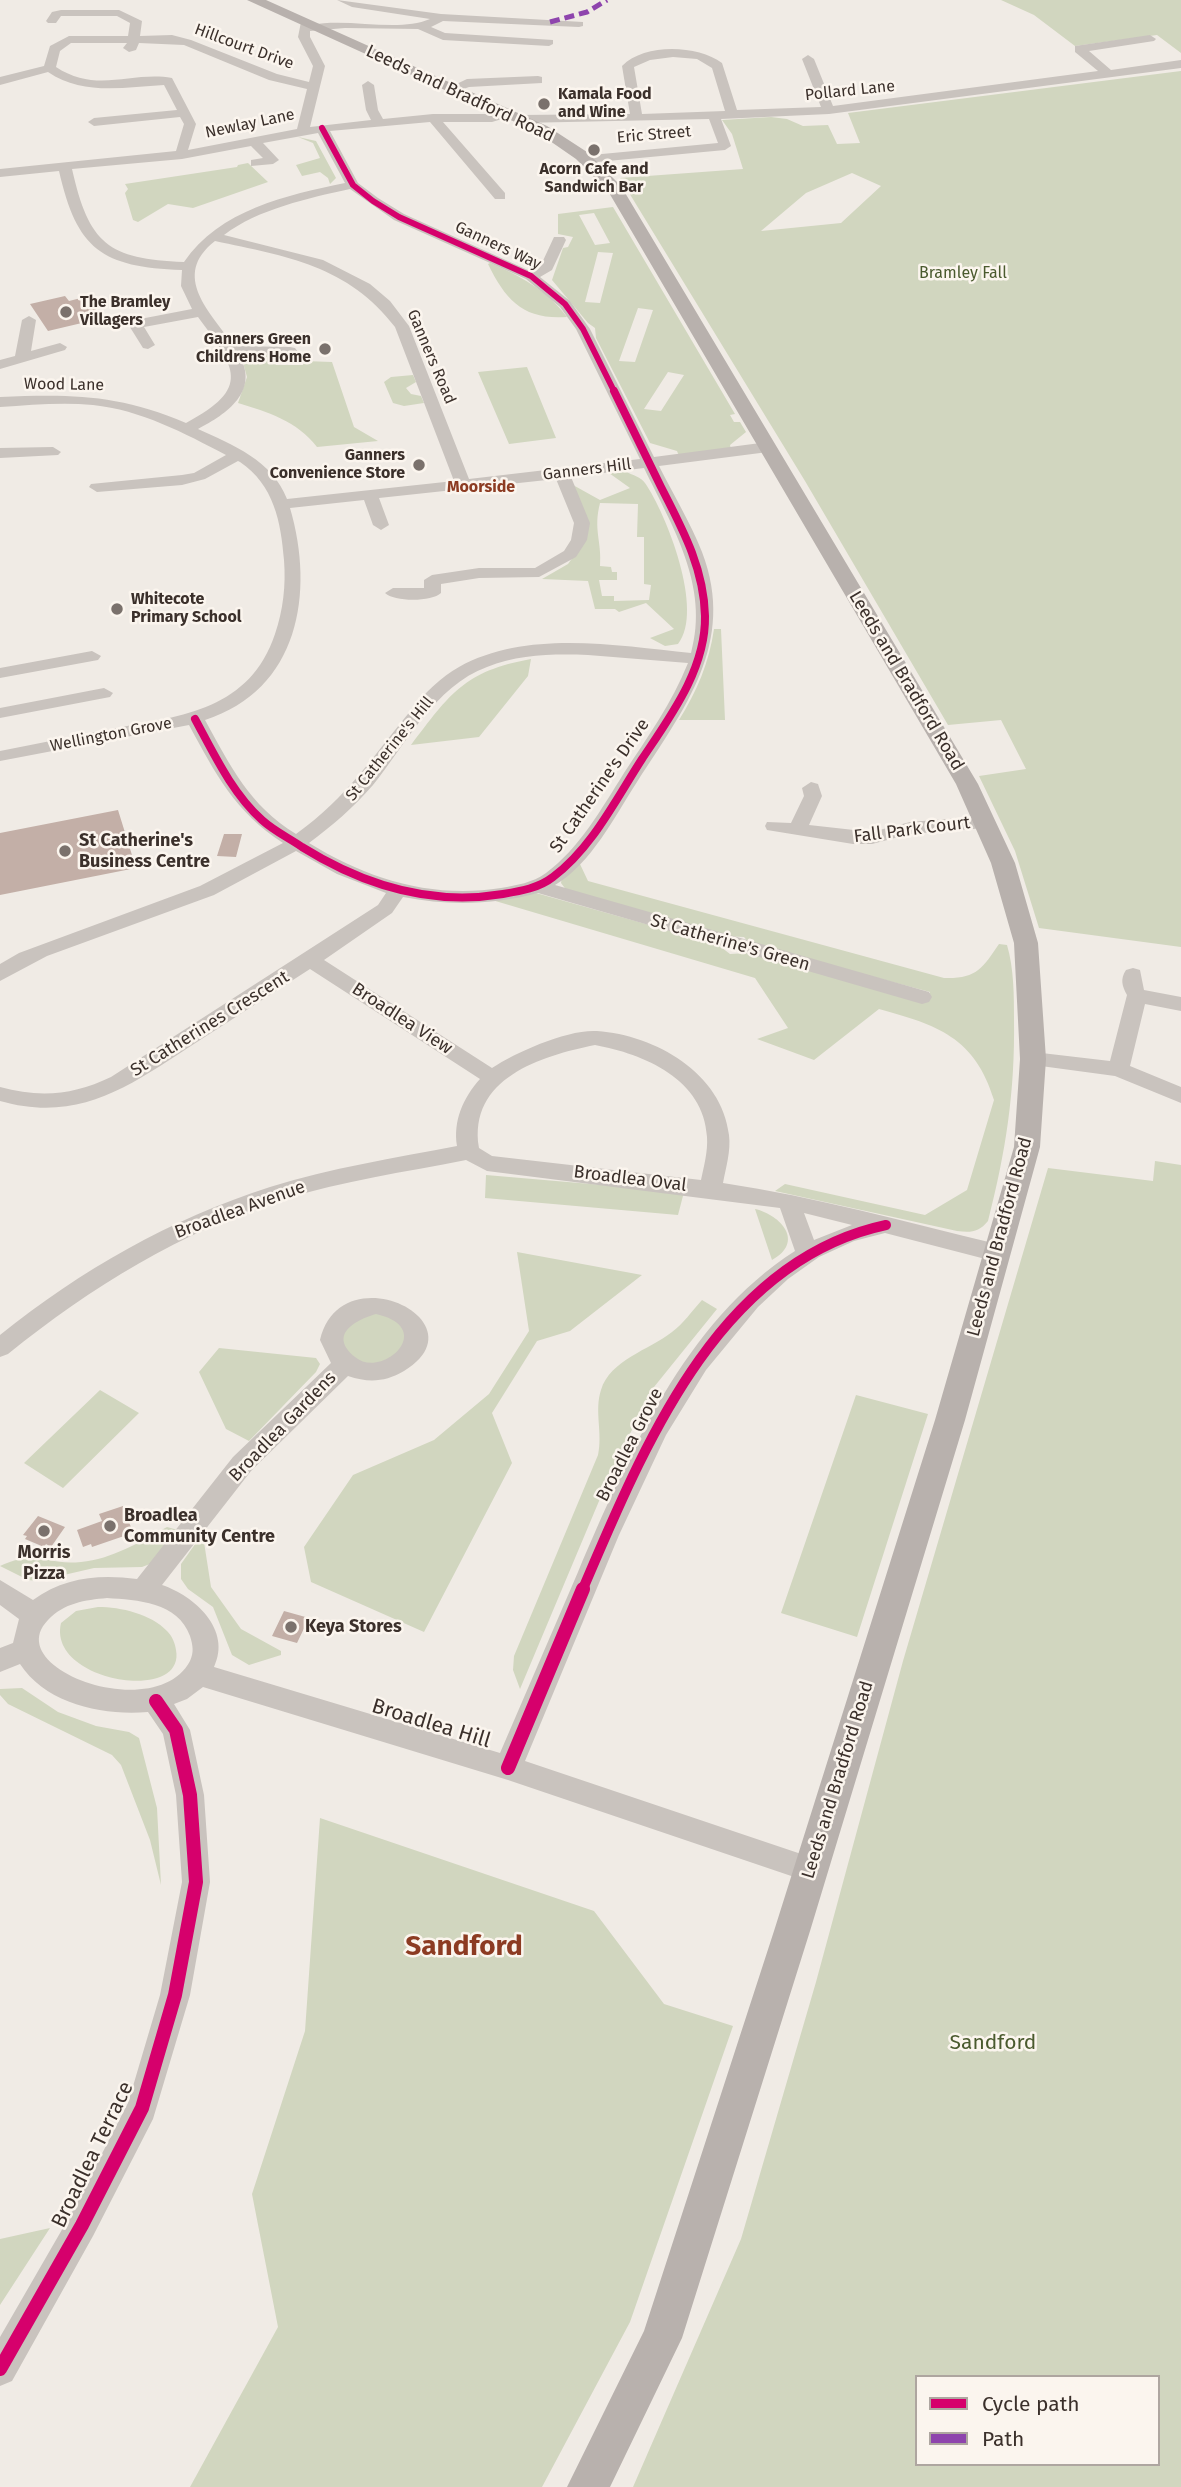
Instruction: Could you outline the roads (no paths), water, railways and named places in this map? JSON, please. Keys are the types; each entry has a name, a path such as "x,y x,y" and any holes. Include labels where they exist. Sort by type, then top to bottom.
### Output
{"main road":[{"name":"Leeds and Bradford Road","path":"254,0 514,116 560,139 603,174 615,189 938,732 1003,863 1026,943 1033,1059 1027,1147 998,1253 911,1551 808,1869 792,1931 662,2338 588,2487"}],"street":[{"path":"343,0 352,4 441,17 579,24"},
{"path":"52,21 55,15 61,13 119,13 136,21 129,45 161,50"},
{"path":"303,130 319,66 304,37 310,26 328,23 420,26 434,24 441,17"},
{"path":"420,26 443,36 550,42"},
{"name":"Hillcourt Drive","path":"50,68 54,49 69,40 129,45 172,38 273,76 314,87"},
{"path":"1110,75 1080,49 1150,39"},
{"path":"635,118 637,110 628,66 643,57 682,54 713,61 718,66 732,115"},
{"path":"808,59 829,110"},
{"name":"Pollard Lane","path":"514,116 635,118 829,110 1181,64"},
{"path":"0,81 50,68 57,74 85,83 104,85 168,81 194,129 182,146 182,155"},
{"path":"452,89 467,83 538,80"},
{"path":"368,85 372,110 379,124"},
{"path":"94,122 186,113"},
{"name":"Newlay Lane","path":"0,173 182,155 303,130 433,118 514,116"},
{"name":"Eric Street","path":"586,159 724,146 715,116"},
{"path":"433,118 500,197"},
{"name":"Ganners Way","path":"322,128 353,185 373,201 399,217 531,276 565,304 583,329 649,462"},
{"path":"253,141 273,160 256,163"},
{"path":"65,167 77,217 93,240 108,253 139,263 188,266"},
{"path":"186,429 219,410 238,385 238,372 229,350 188,287 188,266 199,249 244,217 309,193 353,185"},
{"name":"Ganners Road","path":"214,237 306,258 342,272 371,289 390,306 402,326 463,483"},
{"path":"531,276 547,267 559,240"},
{"path":"148,345 135,324 202,312"},
{"path":"22,358 29,320"},
{"path":"0,365 60,347"},
{"path":"229,350 290,351 294,356"},
{"name":"Wood Lane","path":"0,402 92,400 128,407"},
{"name":"Wellington Grove","path":"0,756 195,719 228,704 251,689 266,671 280,642 291,602 293,574 281,505 273,484 259,466 186,429 128,407"},
{"name":"Ganners Hill","path":"281,505 562,474 768,447"},
{"path":"0,453 53,452"},
{"path":"97,488 199,476 237,455"},
{"name":"St Catherine's Drive","path":"195,719 224,773 262,820 353,875 398,890 449,899 485,898 540,886 570,863 677,707 705,627 703,593 694,553 649,462"},
{"path":"148,467 160,482"},
{"path":"393,593 433,593 432,580 479,573 524,575 556,564 575,547 582,523 562,474"},
{"path":"370,494 381,525"},
{"name":"St Catherine's Hill","path":"296,843 343,807 435,693 456,676 478,664 537,650 696,659"},
{"path":"0,673 92,656"},
{"path":"0,713 104,693"},
{"path":"797,830 813,796 811,788"},
{"name":"Fall Park Court","path":"774,826 831,836 872,838 910,828 985,822"},
{"path":"0,974 12,965 43,951 210,891 296,843"},
{"name":"St Catherine's Green","path":"540,886 555,893 922,997"},
{"name":"St Catherines Crescent","path":"0,1094 39,1102 92,1096 180,1044 310,960 385,909 398,890"},
{"name":"Broadlea View","path":"310,960 493,1078"},
{"path":"1119,1069 1135,985 1181,1004"},
{"name":"Broadlea Oval","path":"595,1038 624,1042 675,1065 698,1086 713,1110 718,1136 711,1189 575,1171 487,1163 469,1152 466,1127 470,1113 475,1100 493,1078 527,1056 560,1045 595,1038"},
{"path":"1033,1059 1119,1069 1181,1096"},
{"name":"Broadlea Avenue","path":"0,1348 37,1317 108,1268 190,1226 276,1193 354,1173 469,1152"},
{"name":"Broadlea Grove","path":"711,1189 789,1201 998,1253"},
{"path":"789,1201 807,1252"},
{"name":"Broadlea Grove","path":"508,1768 626,1485 673,1398 709,1346 761,1290 807,1252 856,1230 886,1225"},
{"name":"Broadlea Gardens","path":"144,1589 243,1465 344,1365"},
{"path":"84,1589 144,1589 184,1606 200,1625 208,1653 200,1674 189,1687 156,1701 114,1701 80,1694 37,1668 27,1649 25,1633 34,1615 63,1595 84,1589"},
{"path":"0,1591 34,1615"},
{"path":"0,1660 27,1649"},
{"name":"Broadlea Hill","path":"200,1674 508,1768 808,1869"},
{"name":"Broadlea Terrace","path":"0,2369 82,2225 142,2108 176,1995 195,1882 190,1796 176,1730 156,1701"}],"place":[{"name":"Kamala Food and Wine","path":"544,104"},
{"name":"Acorn Cafe and Sandwich Bar","path":"594,150"},
{"name":"The Bramley Villagers","path":"66,312"},
{"name":"Ganners Green Childrens Home","path":"325,349"},
{"name":"Ganners Convenience Store","path":"419,465"},
{"name":"Whitecote Primary School","path":"117,609"},
{"name":"St Catherine's Business Centre","path":"65,851"},
{"name":"Broadlea Community Centre","path":"110,1526"},
{"name":"Morris Pizza","path":"44,1531"},
{"name":"Keya Stores","path":"291,1627"}],"district":[{"name":"Moorside","path":"481,488"},
{"name":"Sandford","path":"464,1947"}],"park label":[{"name":"Bramley Fall","path":"963,274"}]}
